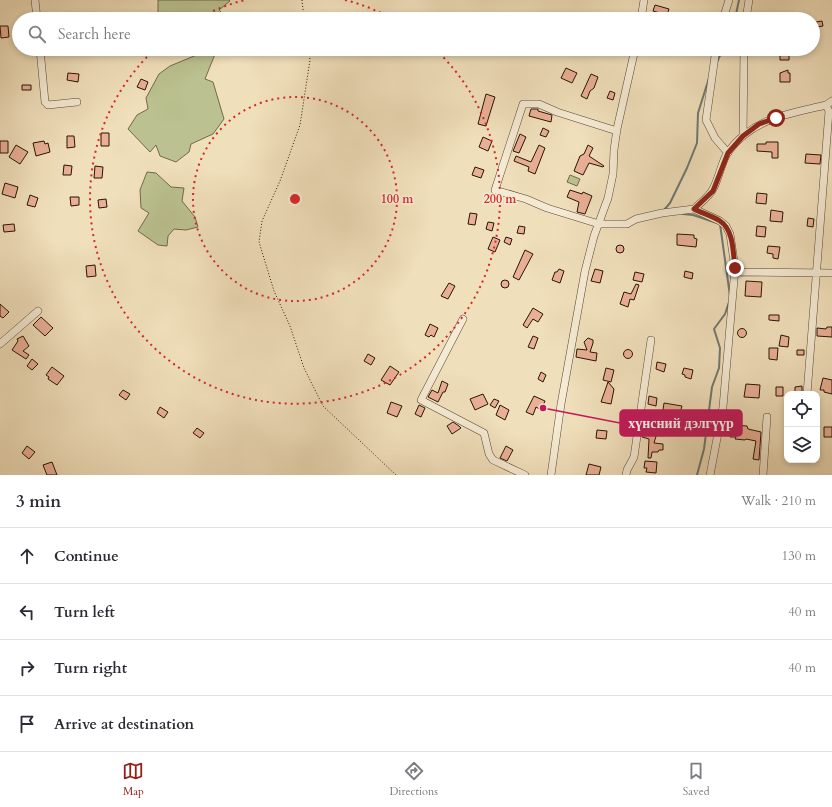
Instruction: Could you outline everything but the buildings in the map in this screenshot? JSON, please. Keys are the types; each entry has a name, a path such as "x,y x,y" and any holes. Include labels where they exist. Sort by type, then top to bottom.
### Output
{"street":[{"path":"35,0 36,12"},
{"path":"642,12 644,0"},
{"path":"725,12 729,0"},
{"path":"747,12 749,0"},
{"path":"41,56 46,104 77,102"},
{"path":"551,475 561,404 584,278 591,248 608,198 613,174 614,150 617,131 633,56"},
{"path":"715,56 706,120 716,138 728,153"},
{"path":"743,136 744,56"},
{"path":"694,209 713,191 728,153 743,136 759,124 829,103 829,151 807,391"},
{"path":"617,131 557,112 539,104 523,104 495,190 599,224 627,224 636,219 662,213 694,209 720,221 726,226 730,234 735,268 723,407 710,475"},
{"path":"735,268 738,272 832,273"},
{"path":"0,344 38,311"},
{"path":"463,319 421,400 484,433 489,454 493,460 525,475"},
{"path":"626,475 634,457 651,340"},
{"path":"763,475 767,417"}],"path":[{"path":"302,0 303,12"},
{"path":"310,56 300,125 280,181 262,221 259,242 274,291 290,326 304,368 323,406 396,475"}],"green space":[{"path":"158,0 230,1 219,10 221,12 158,12"},
{"path":"194,56 214,56 205,79 213,82 224,119 213,134 191,144 189,152 176,162 160,156 156,145 150,152 128,129 137,115 148,109 146,98 159,74 170,66"},
{"path":"147,172 156,173 171,187 184,188 182,201 195,217 198,227 186,230 174,229 168,236 167,246 158,245 138,231 149,213 141,208 140,190"},
{"path":"570,175 580,179 577,186 567,182"}],"waterway":[{"path":"736,12 739,0"},
{"path":"716,64 720,56"},
{"path":"664,210 670,203 697,143 698,113 709,78"},
{"path":"683,214 693,215 720,224 730,296"},
{"path":"697,475 704,449 712,387 719,368 720,348 714,329 725,314 729,302"}],"place":[{"name":"хүнсний дэлгүүр","path":"543,408"}],"route":[{"path":"735,268 730,234 726,226 720,221 694,209 713,191 728,153 743,136 759,124 776,118"}]}
